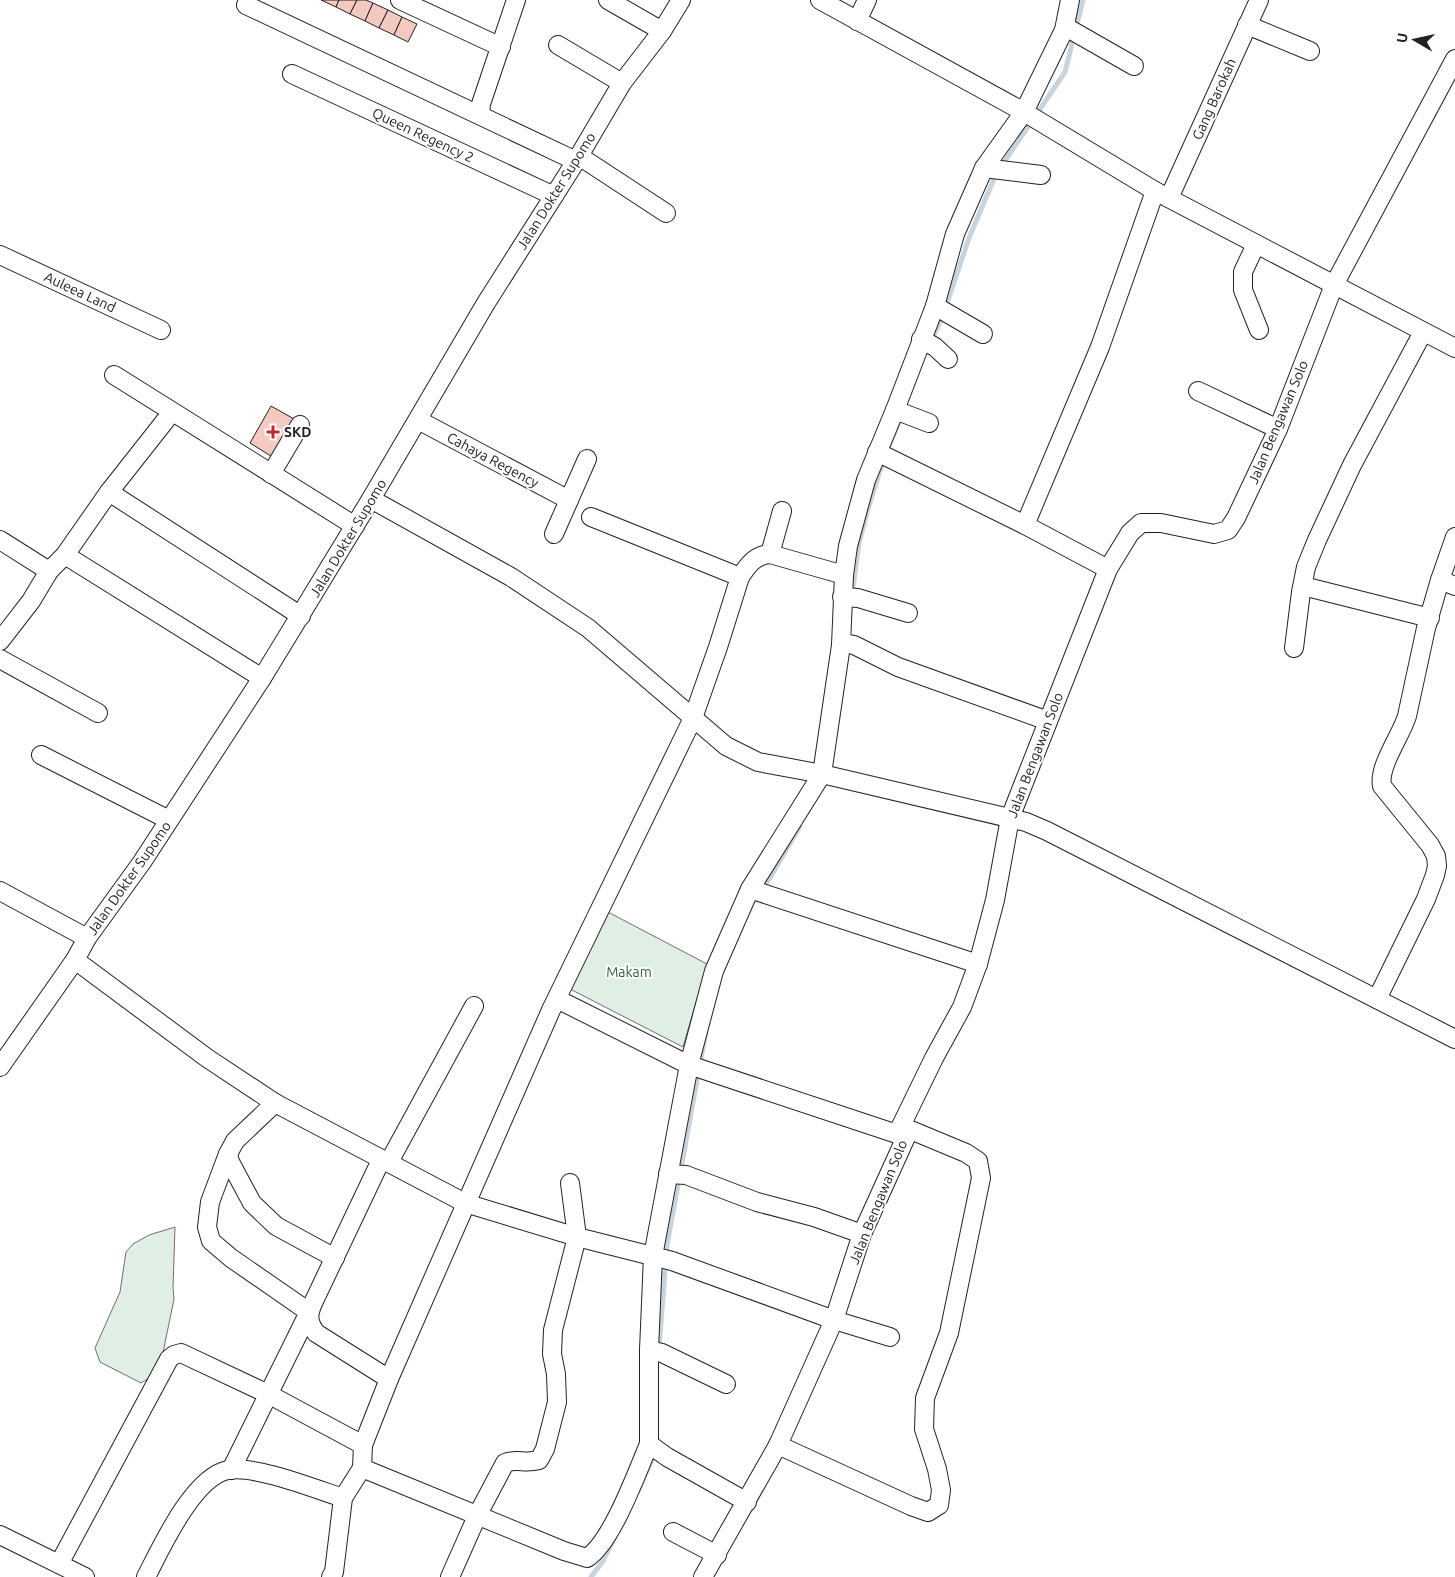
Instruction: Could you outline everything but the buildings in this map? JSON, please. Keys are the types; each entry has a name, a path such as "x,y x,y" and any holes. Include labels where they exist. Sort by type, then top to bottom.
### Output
{"street":[{"path":"400,0 501,47"},
{"path":"480,115 481,104 516,0"},
{"path":"608,0 662,32"},
{"path":"820,0 1030,116 1162,195 1455,348"},
{"path":"857,21 867,0"},
{"path":"362,1468 478,1514 564,1551 587,1558 597,1549 607,1534 627,1497 649,1444 662,1259 714,971 756,891 822,774 846,644 850,597 844,575 848,546 866,480 884,455 927,343 942,310 955,234 992,169 1030,116 1072,32 1070,0"},
{"name":"Gang Barokah","path":"1024,525 1162,195 1259,0"},
{"name":"Jalan Dokter Supomo","path":"0,1067 75,960 87,938 142,862 262,678 372,499 486,303 554,196 622,83 662,32 674,2"},
{"path":"246,5 480,115 577,158 666,213"},
{"path":"1248,25 1310,50"},
{"path":"1072,32 1134,66"},
{"path":"558,45 622,83"},
{"name":"Jalan Bengawan Solo","path":"703,1577 778,1446 834,1320 862,1234 934,1058 962,1007 978,964 994,900 1010,818 1108,569 1130,533 1142,523 1160,523 1214,534 1228,530 1236,518 1278,429 1334,285 1455,59"},
{"name":"Queen Regency 2","path":"292,74 554,196"},
{"path":"992,169 1041,175"},
{"path":"1256,244 1243,272 1243,290 1258,330"},
{"name":"Auleea Land","path":"0,255 161,330"},
{"path":"942,310 983,334"},
{"path":"1294,648 1298,609 1306,567 1316,540 1348,473 1423,332"},
{"path":"927,343 948,359"},
{"path":"114,374 355,526"},
{"path":"1198,391 1278,429"},
{"path":"0,641 31,601 49,571 65,554 109,492 172,412"},
{"path":"901,412 929,423"},
{"name":"Cahaya Regency","path":"418,420 569,500"},
{"path":"271,474 300,425"},
{"path":"884,455 1108,569"},
{"path":"554,534 587,458"},
{"path":"109,492 300,616"},
{"path":"372,499 511,577 588,628 726,746 741,754 758,762 822,774 1026,822 1455,1039"},
{"path":"770,554 782,511"},
{"path":"590,517 740,576"},
{"path":"1377,1000 1426,899 1437,866 1436,856 1430,845 1382,786 1381,780 1384,768 1405,726 1430,618 1448,583 1455,537"},
{"path":"0,540 49,571"},
{"path":"65,554 262,678"},
{"path":"337,1575 343,1498 362,1468 363,1445 389,1379 465,1203 557,999 693,718 740,576 755,558 764,554 770,554 844,575"},
{"path":"1303,586 1430,618"},
{"path":"850,597 908,614"},
{"path":"846,644 898,667 1048,721"},
{"path":"0,659 98,713"},
{"path":"41,755 169,820"},
{"path":"0,891 87,938"},
{"path":"756,891 978,964"},
{"path":"75,960 207,1058 275,1103 465,1203 577,1237 662,1259 834,1320 890,1337"},
{"path":"557,999 697,1067 904,1132 966,1153 978,1161 980,1178 949,1333 924,1398 924,1429 940,1483 939,1505 928,1512 911,1506 778,1446"},
{"path":"231,1470 385,1161 474,1006"},
{"path":"275,1103 234,1141 210,1202 207,1227 212,1241 231,1258 309,1312"},
{"path":"228,1154 238,1178 252,1203 276,1226 335,1258"},
{"path":"676,1174 757,1202 814,1217 862,1234"},
{"path":"450,1577 478,1514 505,1463 513,1460 528,1463 539,1460 545,1449 557,1402 556,1374 552,1354 553,1330 577,1237 570,1183"},
{"path":"309,1312 310,1325 316,1332 389,1379"},
{"path":"655,1352 726,1384"},
{"path":"59,1564 169,1359 174,1355 181,1353 268,1394 363,1445"},
{"path":"649,1444 667,1457 747,1502"},
{"path":"146,1577 173,1525 188,1502 214,1477 226,1471 260,1472 343,1498"},
{"path":"672,1532 717,1555"},
{"path":"0,1535 85,1577"}],"green space":[{"name":"Makam","path":"608,912 707,964 683,1047 568,988"},
{"path":"175,1227 174,1299 159,1372 141,1383 100,1362 95,1348 120,1292 126,1252 133,1244 149,1235"}],"waterway":[{"path":"931,341 942,318 969,238 996,174 1065,72 1083,0"},
{"path":"852,596 859,543 868,509 883,461 901,417"},
{"path":"762,889 800,826"},
{"path":"659,1348 667,1245 706,1031"},
{"path":"638,1491 654,1455"},
{"path":"591,1577 603,1561 614,1539"}],"place":[{"name":"SKD","path":"273,432"}]}
